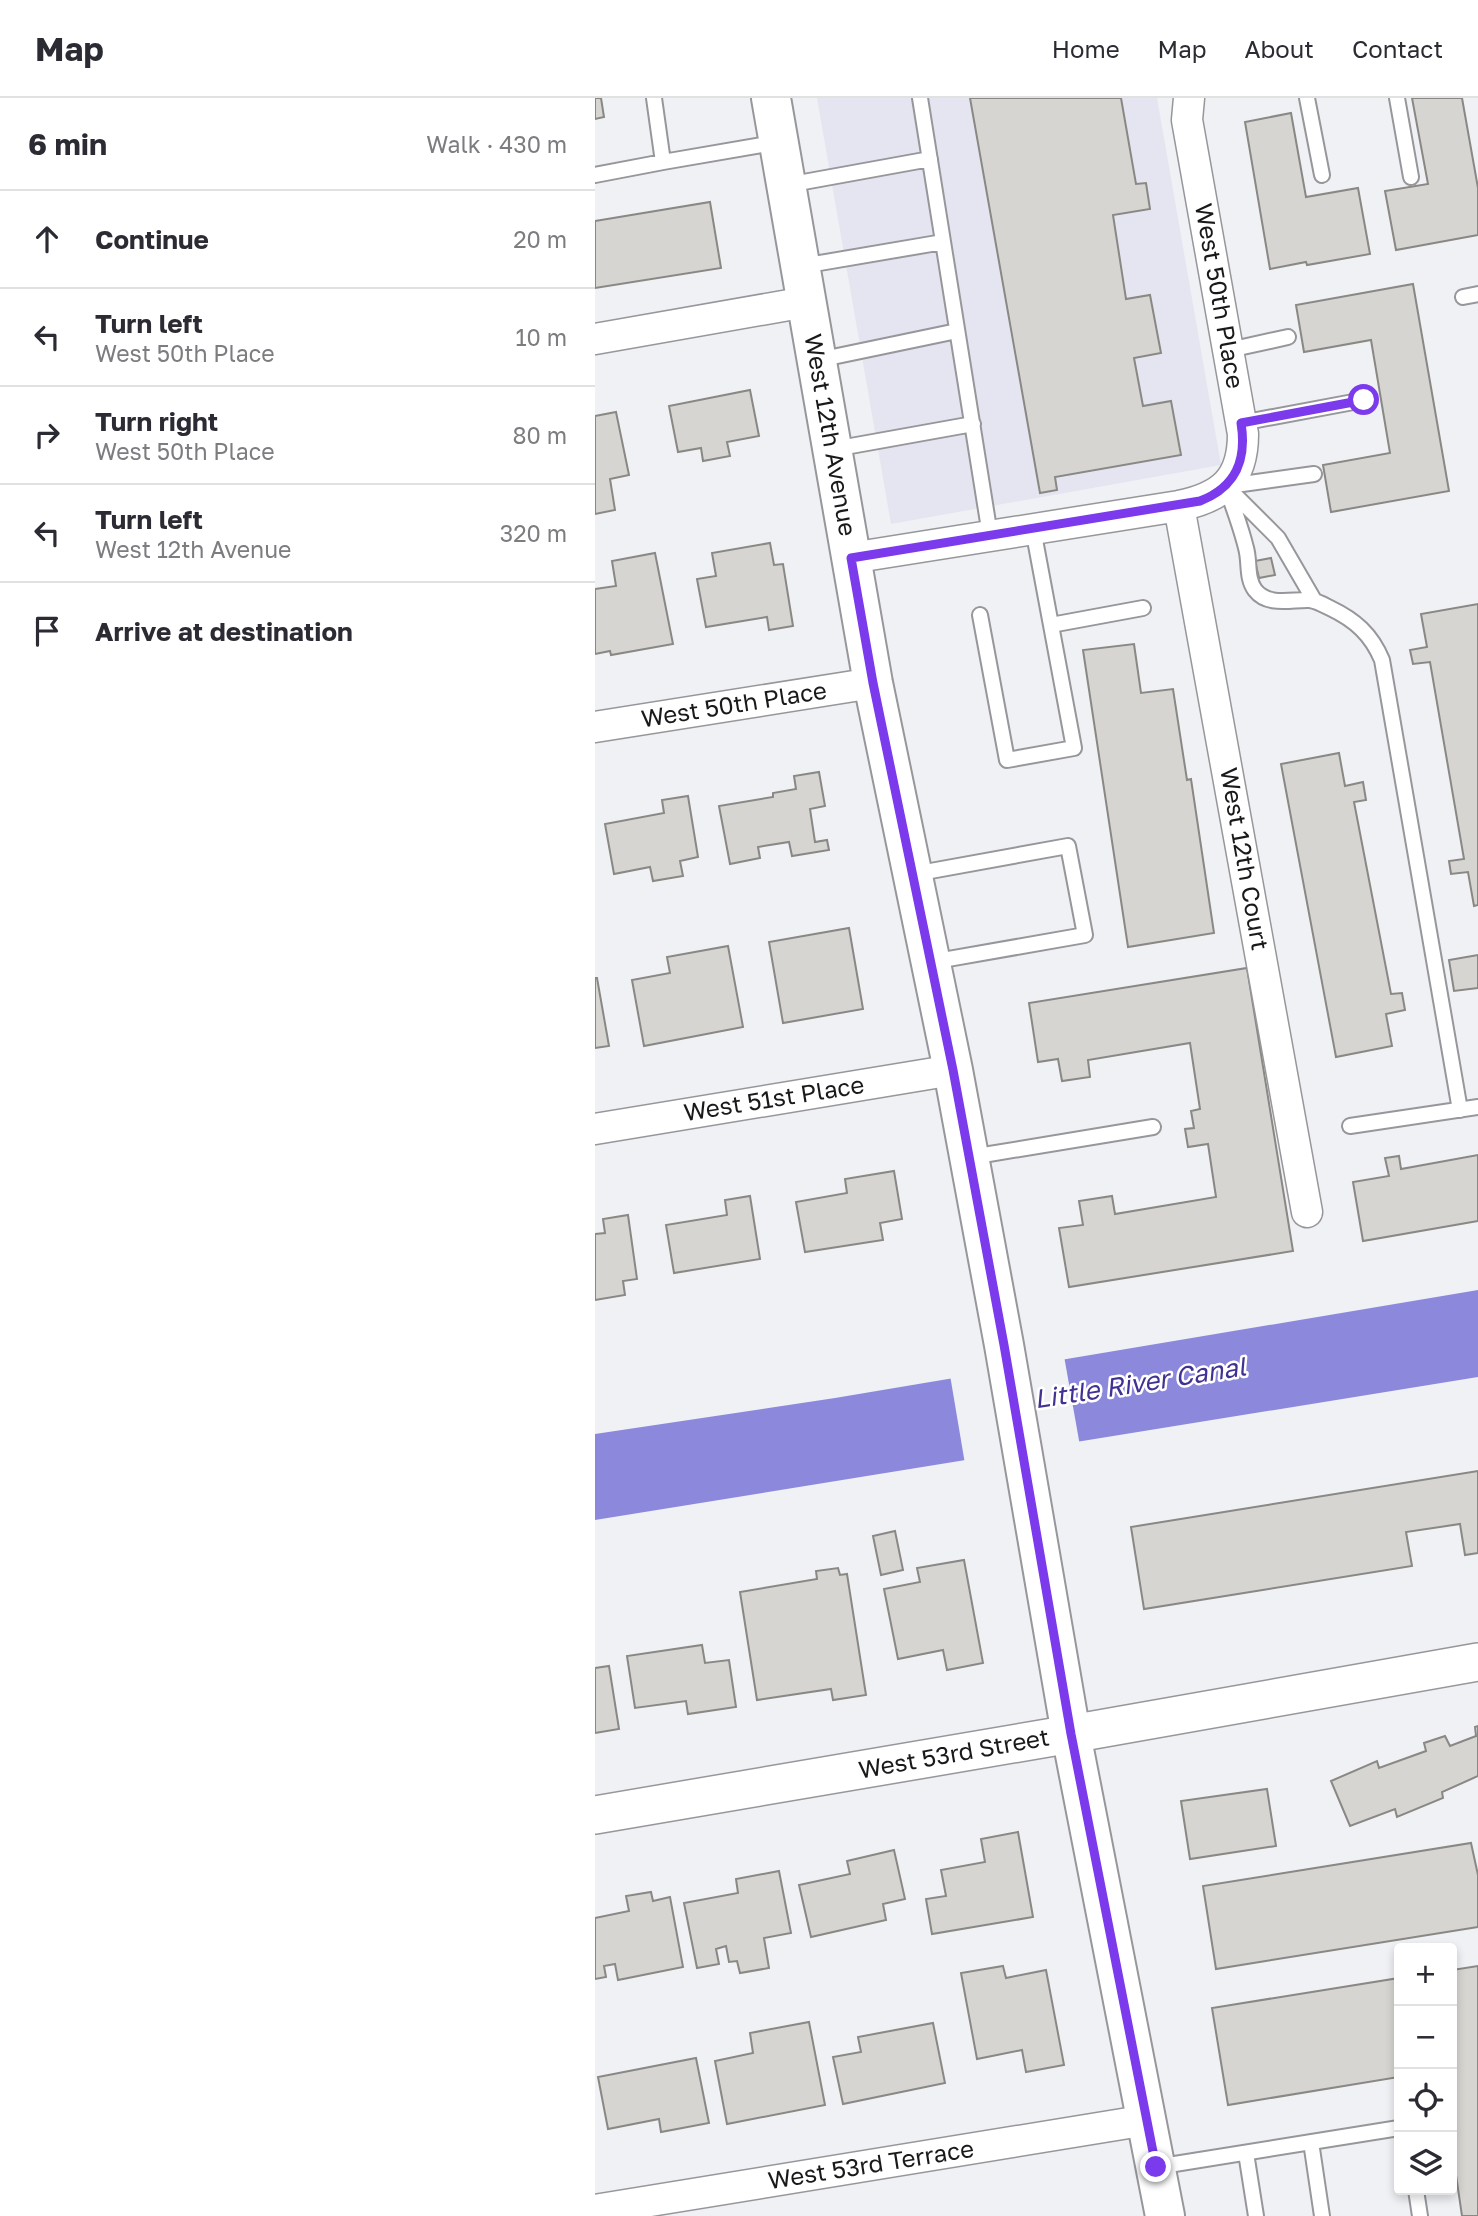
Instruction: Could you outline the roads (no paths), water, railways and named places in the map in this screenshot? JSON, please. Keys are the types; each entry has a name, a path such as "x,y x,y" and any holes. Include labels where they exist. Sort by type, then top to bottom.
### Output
{"main road":[{"name":"West 12th Avenue","path":"771,98 873,683 970,1158 1071,1734 1165,2216"}],"street":[{"name":"West 50th Place","path":"1189,98 1187,120 1241,423 1243,447 1235,474 1226,486"},
{"path":"595,339 804,284"},
{"path":"851,558 1179,506 1209,498 1226,486"},
{"name":"West 12th Court","path":"1179,506 1307,1212"},
{"name":"West 50th Place","path":"595,727 873,683"},
{"name":"West 51st Place","path":"595,1129 953,1070"},
{"name":"West 53rd Street","path":"595,1815 1478,1662"},
{"name":"West 53rd Terrace","path":"595,2210 1147,2120"}],"lane":[{"path":"654,98 663,162"},
{"path":"920,98 990,535"},
{"path":"1307,98 1322,175"},
{"path":"1397,98 1411,177"},
{"path":"595,175 779,142"},
{"path":"786,185 930,159"},
{"path":"804,284 943,242"},
{"path":"1463,297 1478,294"},
{"path":"818,360 957,331"},
{"path":"1229,350 1289,337"},
{"path":"1241,423 1364,400"},
{"path":"833,449 972,424"},
{"path":"1226,486 1314,474"},
{"path":"1226,486 1278,538 1314,600 1361,626 1375,643 1382,660 1460,1110"},
{"path":"1226,486 1247,550 1250,578 1255,590 1276,602 1314,600"},
{"path":"980,615 1007,760 1074,748 1033,529"},
{"path":"1051,625 1143,608"},
{"path":"912,874 1068,846 1084,934 931,962"},
{"path":"1350,1126 1478,1107"},
{"path":"970,1158 1153,1127"},
{"path":"1156,2167 1394,2130"},
{"path":"1311,2143 1322,2216"},
{"path":"1246,2153 1256,2216"},
{"path":"1417,2195 1420,2216"}],"water":[{"name":"Little River Canal","path":"1478,1290 1478,1377 595,1520 595,1434 835,1398"}]}
